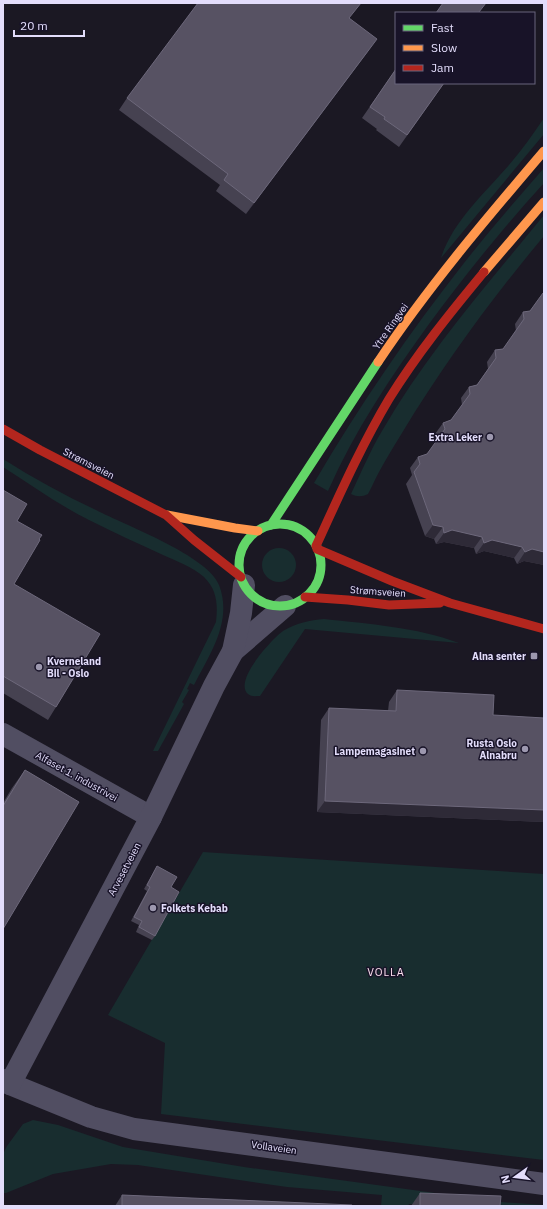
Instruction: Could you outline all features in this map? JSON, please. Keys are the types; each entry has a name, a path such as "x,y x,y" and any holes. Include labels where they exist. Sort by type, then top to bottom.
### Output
{"main road":[{"name":"Ytre Ringvei","path":"271,525 299,484 339,420 426,294 483,222 544,151"},
{"path":"317,547 344,484 369,434 402,380 450,313 544,202"},
{"name":"Strømsveien","path":"3,429 40,450 166,515 243,581"},
{"name":"Strømsveien","path":"166,515 258,531"},
{"path":"282,524 292,526 302,531 317,547 320,559 321,570 313,590 299,601 285,606 273,605 262,601 252,594 243,581 240,564 242,551 248,540 258,531 271,525 282,524"},
{"name":"Strømsveien","path":"317,547 392,581 450,603 544,629"},
{"name":"Strømsveien","path":"305,597 389,605 450,603"}],"street":[{"name":"Arvesetveien","path":"7,1082 151,817 214,686 233,651 241,614 243,581"},
{"name":"Arvesetveien","path":"233,651 285,606"},
{"name":"Alfaset 1. industrivei","path":"3,734 151,817"},
{"name":"Vollaveien","path":"7,1082 91,1116 134,1129 544,1184"}],"green space":[{"path":"544,118 544,134 441,258 446,245 461,220 514,159"},
{"path":"544,168 544,183 499,234 456,288 387,384 350,447 328,491 314,483 385,370 424,316 474,251"},
{"path":"544,215 544,236 487,307 452,357 418,407 379,472 368,494 364,496 355,496 351,494 378,439 418,374 458,320"},
{"path":"3,459 60,492 183,552 212,574 219,585 223,598 223,611 218,637 194,685 190,683 187,689 189,690 182,702 184,704 158,751 153,751 216,622 217,603 212,587 200,573 190,567 98,524 56,501 3,467"},
{"path":"279,548 291,553 296,565 291,577 279,582 267,577 262,565 267,553"},
{"path":"324,619 426,633 459,643 305,629 260,696 252,696 248,694 245,688 250,670 263,651 278,635 288,628 298,624"},
{"path":"203,852 544,874 544,1160 161,1114 165,1043 108,1015"},
{"path":"33,1120 58,1125 123,1147 244,1167 501,1202 544,1206 454,1206 409,1204 408,1206 381,1206 382,1195 287,1187 138,1165 111,1164 53,1174 3,1193 3,1154 23,1124"}],"building":[{"path":"198,3 361,3 349,18 377,39 254,203 224,180 228,174 127,98"},
{"path":"443,3 486,3 479,12 437,12"},
{"path":"395,70 395,84 443,84 407,135 370,107"},
{"name":"Extra Leker","path":"543,293 544,552 532,549 525,552 522,547 492,540 484,543 482,537 452,530 444,533 443,527 433,525 414,472 420,464 418,457 427,454 445,429 443,423 451,420 470,394 469,387 477,385 496,358 495,350 503,349 524,319 523,312 530,311"},
{"path":"3,490 27,504 17,521 42,535 14,584 100,634 56,707 3,676"},
{"path":"397,690 494,695 493,715 544,718 544,810 325,801 329,708 396,711"},
{"path":"25,770 79,802 3,929 3,806"},
{"name":"Folkets Kebab","path":"157,866 177,877 171,887 179,892 155,936 139,927 142,921 134,917 150,887 147,885"},
{"path":"420,1193 501,1196 500,1206 420,1206"},
{"path":"122,1195 352,1205 352,1206 122,1206"}],"traffic: fast":[{"path":"271,525 378,362"},
{"path":"280,524 288,525 303,531 309,536 314,542 320,557 321,565 320,573 314,588 309,594 303,599 288,605 280,606 272,605 257,599 251,594 246,588 240,573 239,565 240,557 246,542 251,536 257,531 272,525 280,524"}],"traffic: slow":[{"path":"378,362 437,280 544,151"},
{"path":"484,272 544,202"},
{"path":"167,515 258,531"}],"traffic: jam":[{"path":"316,546 360,453 389,399 434,334 484,272"},
{"path":"3,429 40,450 166,515 194,540 241,577"},
{"path":"317,549 392,581 450,603 544,629"},
{"path":"305,597 389,605 440,603"}],"place":[{"name":"Extra Leker","path":"490,437"},
{"name":"Alna senter","path":"534,656"},
{"name":"Kverneland Bil - Oslo","path":"39,667"},
{"name":"Rusta Oslo Alnabru","path":"525,749"},
{"name":"Lampemagasinet","path":"423,751"},
{"name":"Folkets Kebab","path":"153,908"}],"district":[{"name":"VOLLA","path":"386,972"}]}
